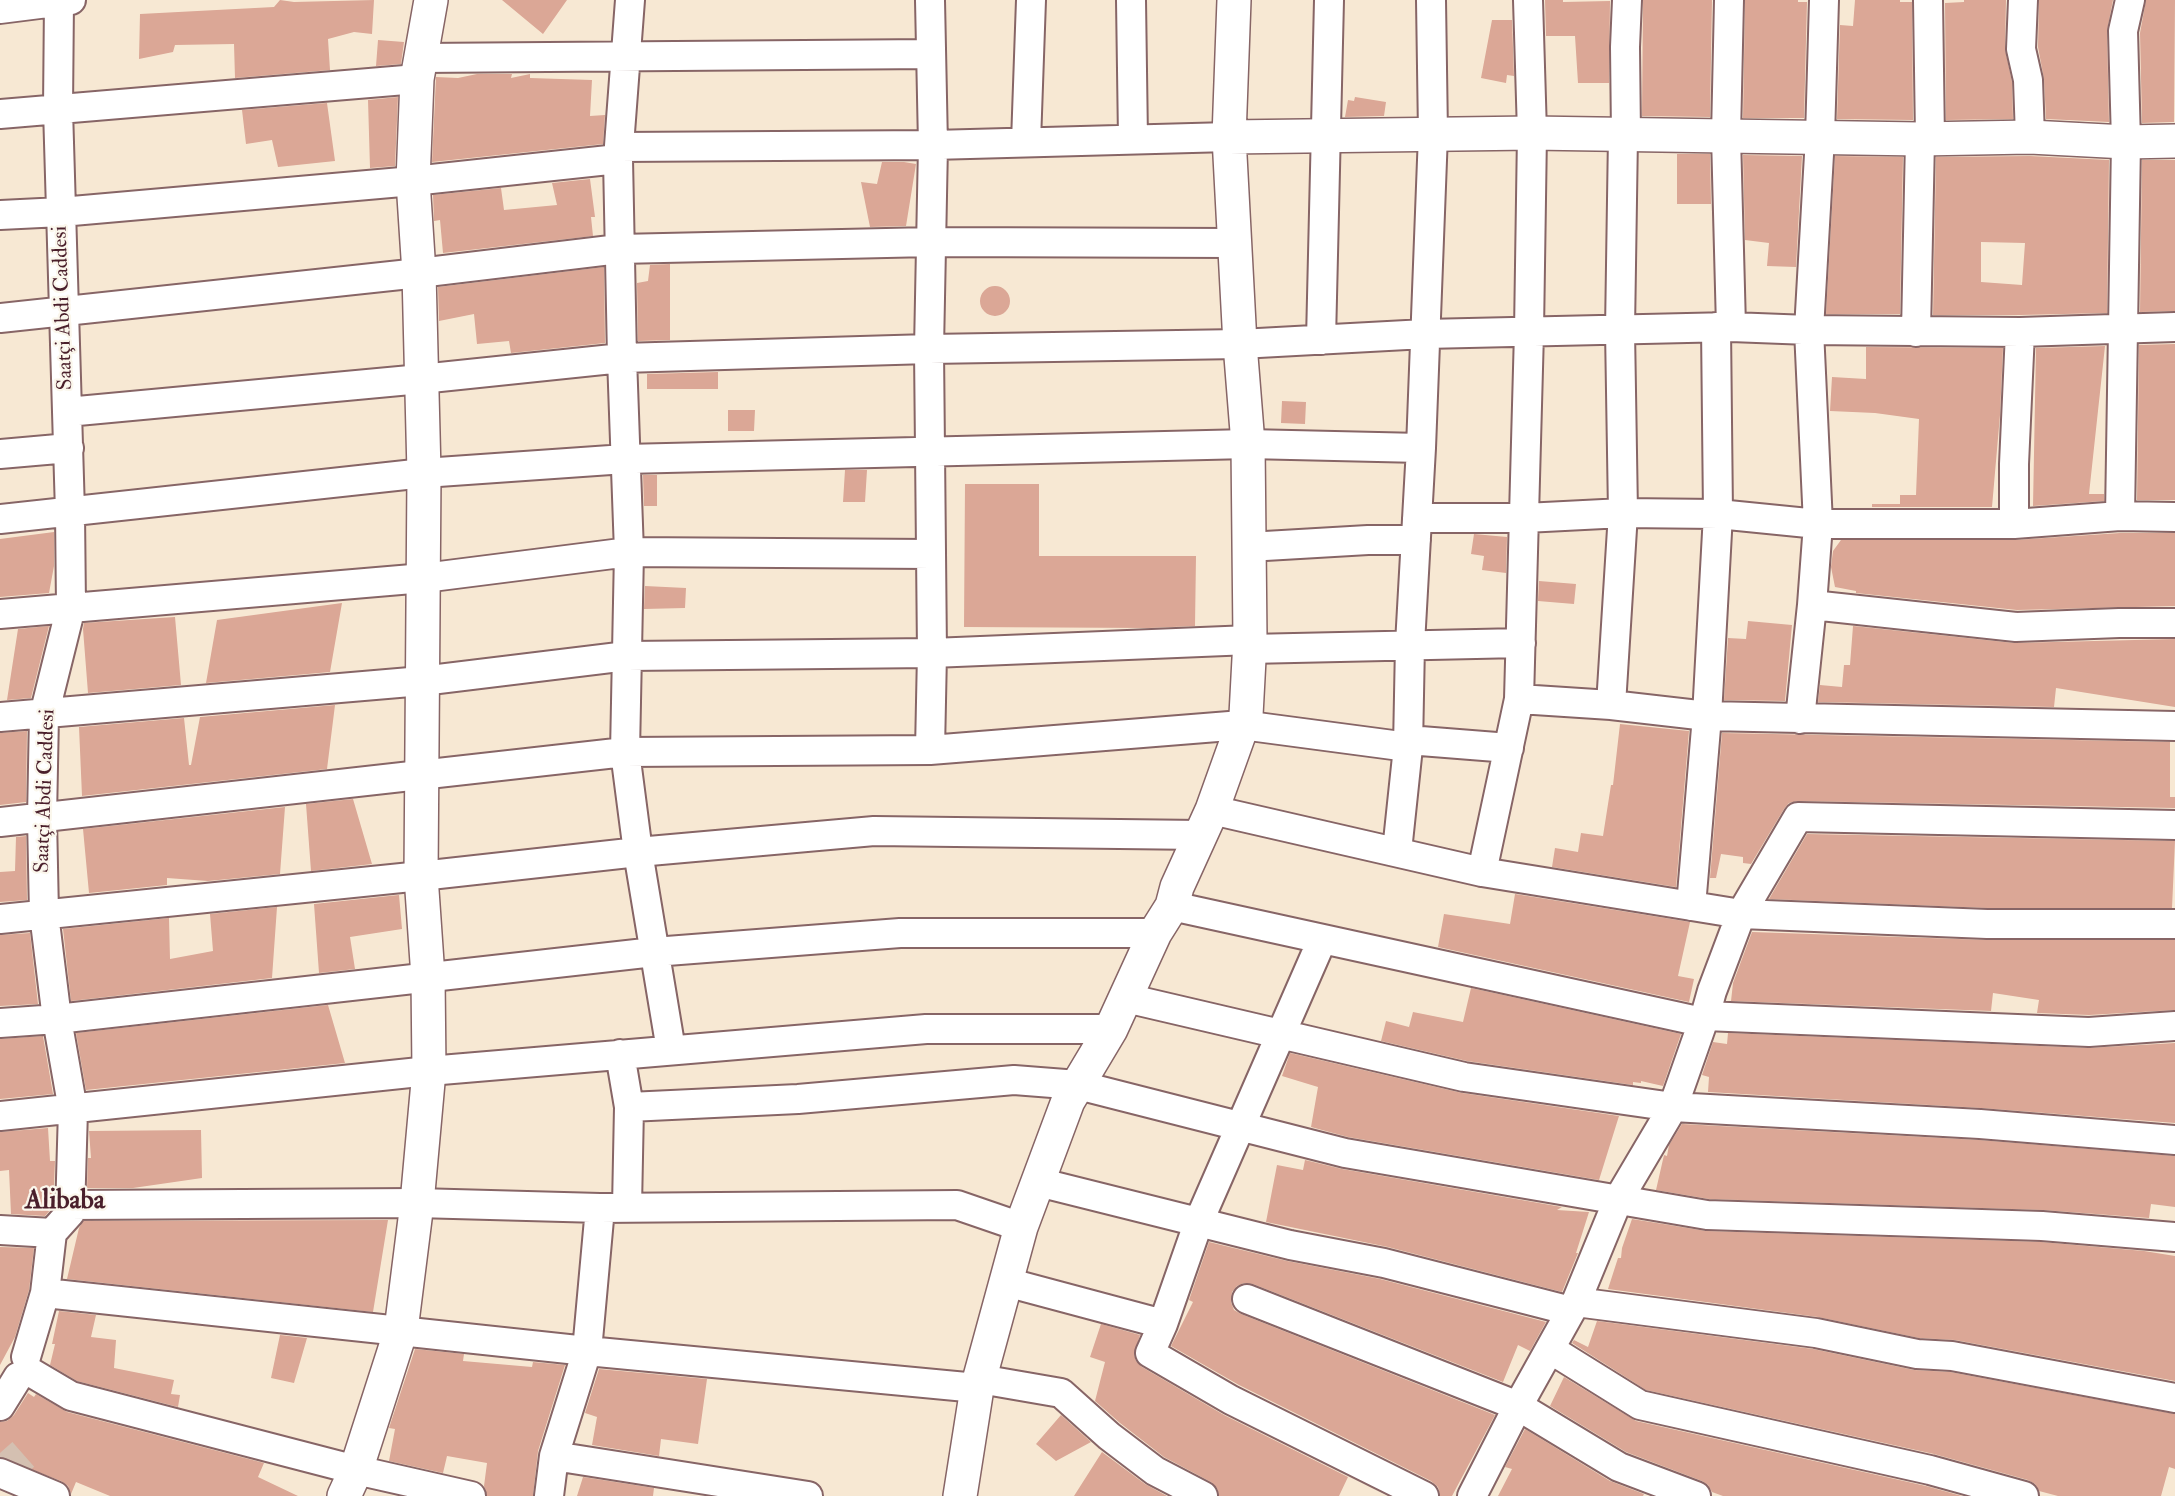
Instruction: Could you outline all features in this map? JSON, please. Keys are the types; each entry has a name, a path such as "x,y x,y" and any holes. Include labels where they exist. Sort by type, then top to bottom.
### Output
{"street":[{"path":"0,9 63,0"},
{"name":"Saatçi Abdi Caddesi","path":"52,1233 70,1213 73,1110 57,1019 44,914 42,818 44,715 71,607 69,448 58,109 63,0"},
{"path":"350,1483 401,1330 417,1203 429,1071 429,977 421,876 420,776 424,473 419,273 413,181 419,68 431,0"},
{"path":"630,0 618,153 621,358 629,552 625,752 638,852 671,1050"},
{"path":"930,0 933,145 929,349 932,653 930,750"},
{"path":"1026,142 1030,0"},
{"path":"1131,0 1133,139"},
{"path":"960,1496 979,1383 1021,1227 1068,1101 1111,1029 1164,920 1207,823 1246,715 1250,644 1248,444 1240,344 1229,137 1234,0"},
{"path":"1321,340 1329,0"},
{"path":"1397,851 1408,743 1410,644 1421,448 1433,135 1431,0"},
{"path":"1482,872 1519,699 1525,518 1532,133 1528,0"},
{"path":"1611,705 1623,513 1620,330 1627,0"},
{"path":"1691,906 1707,716 1718,514 1724,327 1729,0"},
{"path":"1800,719 1818,524 1809,330 1820,137 1824,0"},
{"path":"1916,332 1925,139 1928,0"},
{"path":"2023,0 2021,49 2028,80 2030,138"},
{"path":"2120,516 2126,142 2123,31 2130,0"},
{"path":"0,114 419,68 626,57 931,54"},
{"path":"0,215 61,212 413,181 618,153 1133,139 1532,133 2175,141"},
{"path":"0,318 619,249 931,242 1235,243"},
{"path":"68,412 621,358 929,349 1240,344 1425,334 1724,327 2020,332 2175,327"},
{"path":"2014,524 2014,464 2020,332"},
{"path":"0,519 424,473 625,459 1248,444 1421,448"},
{"path":"0,454 69,448"},
{"path":"1248,547 1368,540 1417,529 1525,518 1623,513 1718,514 1818,524 2014,524 2120,516 2175,517"},
{"path":"0,614 424,578 629,552 931,554"},
{"path":"1812,605 2016,627 2118,622 2175,623"},
{"path":"0,717 422,681 627,657 932,653 1250,644 1521,643"},
{"path":"1519,699 1611,705 1707,716 2175,726"},
{"path":"0,822 625,752 930,750 1242,725 1408,743 1509,748"},
{"path":"1472,1496 1518,1406 1574,1307 1618,1200 1673,1107 1741,914 1798,817 2175,825"},
{"path":"0,919 638,852 874,831 1207,823 1397,851 1482,872 1741,914 1987,924 2175,924"},
{"path":"0,1023 57,1019 654,952 900,933 1164,920 1322,940 1704,1019 2089,1032 2175,1026"},
{"path":"1322,940 1199,1221 1163,1324 1150,1353 1231,1401 1424,1496"},
{"path":"1126,998 1464,1077 1673,1107 1980,1124 2175,1140"},
{"path":"0,1116 429,1071 926,1029 1111,1029"},
{"path":"549,1496 554,1456 587,1351 613,1208 629,1107 620,1054"},
{"path":"629,1107 798,1099 1014,1080 1078,1085 1345,1153 1707,1215 2042,1226 2175,1237"},
{"path":"1038,1182 1290,1245 1384,1263 1574,1307 1816,1333 1917,1354 1952,1356 2175,1398"},
{"path":"69,1205 417,1203 613,1208 957,1205 1021,1227"},
{"path":"0,1230 52,1233 45,1293 18,1366 0,1406"},
{"path":"1006,1282 1163,1324"},
{"path":"45,1293 587,1351 979,1383 1061,1393 1109,1436 1155,1471 1203,1496"},
{"path":"1247,1299 1518,1406 1619,1467 1696,1496"},
{"path":"1550,1349 1640,1405 1930,1470 2024,1496"},
{"path":"18,1366 71,1396 350,1483 471,1496"},
{"path":"554,1456 808,1496"},
{"path":"0,1473 55,1496"}],"building":[{"path":"280,0 294,2 374,0 372,34 354,32 328,39 330,70 235,78 234,44 175,45 173,52 139,59 140,14 274,7"},
{"path":"502,0 567,0 543,34"},
{"path":"1545,0 1610,1 1609,83 1578,83 1575,36 1546,36"},
{"path":"1643,0 1712,0 1710,117 1642,116"},
{"path":"1745,0 1807,2 1804,118 1743,118"},
{"path":"1855,0 1912,2 1913,120 1837,119 1840,25 1853,26"},
{"path":"1964,0 2006,0 2005,49 2012,82 2013,119 1946,120 1945,3 1964,2"},
{"path":"2039,0 2113,0 2107,31 2109,122 2046,119 2044,79 2038,47"},
{"path":"2146,0 2175,0 2174,122 2142,123 2140,33"},
{"path":"1492,20 1512,20 1514,76 1507,75 1506,83 1481,78"},
{"path":"378,40 404,42 401,64 376,66"},
{"path":"477,74 512,74 511,78 530,74 530,78 592,80 590,116 605,115 603,144 432,162 436,77 458,78"},
{"path":"398,97 395,166 370,168 368,100"},
{"path":"1355,97 1386,102 1384,116 1345,117 1348,100 1354,101"},
{"path":"327,103 335,161 278,167 272,140 246,144 242,110"},
{"path":"1677,154 1710,154 1711,204 1677,204"},
{"path":"1743,155 1802,156 1796,267 1767,266 1769,243 1745,240"},
{"path":"1835,156 1903,157 1900,314 1826,314"},
{"path":"2030,156 2109,160 2107,313 1933,315 1936,157","holes":["1981,242 2025,243 2022,285 1981,282"]},
{"path":"2142,160 2175,160 2175,311 2140,312"},
{"path":"882,162 916,164 906,226 870,227 861,182 877,184"},
{"path":"590,179 595,217 591,217 593,236 443,253 440,220 434,221 433,195 501,188 504,210 557,205 552,183"},
{"path":"670,264 670,340 638,341 637,283 648,281 650,265"},
{"path":"604,267 605,343 511,353 509,341 477,344 474,314 439,321 438,287"},
{"path":"995,286 1001,287 1009,295 1009,307 1001,315 995,316 989,315 981,307 980,301 981,295 989,287"},
{"path":"2175,344 2175,500 2137,500 2139,345"},
{"path":"2105,346 2089,494 2104,494 2104,501 2033,506 2036,348"},
{"path":"1866,347 2003,348 1992,507 1872,507 1872,504 1900,504 1900,495 1916,495 1919,419 1875,413 1830,411 1832,377 1866,379"},
{"path":"718,372 718,389 647,389 647,374"},
{"path":"1282,401 1306,402 1305,424 1281,423"},
{"path":"728,410 755,410 754,431 728,431"},
{"path":"845,470 867,470 865,502 843,502"},
{"path":"643,475 657,475 657,506 644,506"},
{"path":"965,484 1039,484 1039,556 1196,556 1195,626 1149,628 964,627"},
{"path":"54,532 54,566 49,593 0,597 0,539"},
{"path":"2120,533 2175,533 2175,606 2017,610 1856,593 1856,591 1835,587 1831,567 1833,551 1841,540 2015,540"},
{"path":"1474,534 1507,537 1506,573 1482,570 1484,556 1471,554"},
{"path":"1539,581 1576,584 1574,604 1538,601"},
{"path":"645,586 686,588 685,608 644,609"},
{"path":"342,603 330,672 206,683 217,620"},
{"path":"175,617 181,685 88,693 84,623"},
{"path":"1748,621 1792,625 1785,701 1724,700 1728,638 1746,639"},
{"path":"49,626 31,698 7,700 18,629"},
{"path":"1853,626 2014,643 2175,639 2175,707 2056,688 2054,707 1818,702 1820,685 1842,687 1844,665 1850,665"},
{"path":"335,705 327,769 82,796 79,727 184,718 189,765 191,765 200,717"},
{"path":"1620,724 1689,731 1676,887 1552,867 1555,848 1578,852 1581,833 1603,836 1611,785 1613,785"},
{"path":"27,731 26,802 0,805 0,733"},
{"path":"1722,733 2170,742 2170,797 2175,797 2175,808 1798,801 1789,803 1784,809 1751,864 1743,863 1743,857 1721,854 1716,878 1710,878"},
{"path":"353,799 372,864 311,871 306,804"},
{"path":"285,807 280,874 208,881 167,878 167,885 89,893 83,829"},
{"path":"1807,834 2175,841 2172,908 1987,908 1769,899"},
{"path":"26,836 27,900 0,902 0,872 15,871 16,837"},
{"path":"1515,894 1690,922 1678,976 1694,979 1689,1002 1438,947 1444,914 1510,924"},
{"path":"399,895 402,929 350,937 355,969 319,973 314,904"},
{"path":"277,907 272,978 71,1001 63,929 169,918 170,959 213,951 210,914"},
{"path":"1752,932 1987,940 2175,940 2175,1010 2089,1015 2037,1013 2039,1000 1993,993 1991,1011 1731,1001 1733,983"},
{"path":"30,933 38,1004 0,1006 0,935"},
{"path":"1471,988 1681,1034 1663,1086 1641,1081 1641,1083 1633,1082 1633,1085 1467,1061 1381,1041 1386,1021 1409,1027 1413,1012 1463,1022"},
{"path":"328,1005 345,1063 86,1090 76,1033"},
{"path":"1728,1033 2088,1048 2175,1043 2175,1123 1981,1108 1708,1092 1709,1077 1702,1075 1713,1042 1727,1044"},
{"path":"43,1036 53,1094 0,1099 0,1039"},
{"path":"1290,1053 1462,1093 1619,1116 1599,1180 1348,1137 1311,1127 1318,1087 1282,1076"},
{"path":"1682,1124 1979,1140 2175,1156 2175,1207 2151,1204 2149,1218 2043,1210 1709,1199 1656,1190 1664,1155 1667,1156 1669,1145"},
{"path":"48,1128 50,1161 55,1161 53,1207 45,1216 11,1214 9,1170 0,1171 0,1132"},
{"path":"201,1130 202,1178 133,1188 87,1188 88,1158 91,1158 89,1131"},
{"path":"1305,1160 1342,1169 1562,1207 1557,1210 1589,1212 1576,1253 1578,1253 1562,1292 1388,1247 1266,1222 1277,1165 1303,1170"},
{"path":"1632,1219 1706,1231 2041,1242 2175,1256 2175,1381 1955,1340 1919,1338 1818,1317 1608,1289 1618,1258 1621,1258"},
{"path":"388,1220 373,1312 67,1279 79,1228 83,1221"},
{"path":"1209,1242 1287,1261 1380,1279 1546,1322 1530,1351 1518,1345 1503,1382 1253,1284 1244,1283 1232,1292 1231,1302 1234,1310 1241,1314 1495,1415 1452,1496 1440,1496 1438,1487 1431,1481 1239,1385 1171,1346 1193,1302 1189,1300"},
{"path":"0,1247 34,1248 29,1290 15,1337 0,1365"},
{"path":"59,1311 96,1315 91,1337 116,1340 114,1368 174,1380 171,1394 180,1395 178,1407 77,1381 50,1365"},
{"path":"1597,1321 1813,1349 1914,1370 1950,1372 2175,1414 2175,1469 2169,1467 2161,1496 2058,1496 2039,1491 2035,1484 2028,1480 1934,1454 1646,1390 1572,1343 1574,1340 1588,1347"},
{"path":"1101,1324 1140,1335 1134,1354 1136,1361 1142,1367 1224,1415 1348,1477 1339,1496 1219,1496 1217,1488 1211,1482 1164,1457 1095,1401 1105,1362 1090,1357"},
{"path":"280,1335 307,1338 294,1383 271,1378"},
{"path":"415,1349 464,1354 463,1361 532,1367 533,1362 565,1365 538,1451 533,1496 487,1496 484,1486 487,1463 447,1456 443,1473 389,1461 395,1429 389,1428"},
{"path":"599,1369 707,1379 698,1444 661,1439 659,1456 592,1445 597,1417 585,1413"},
{"path":"1564,1377 1636,1421 1962,1496 1723,1496 1712,1492 1702,1481 1626,1452 1550,1406"},
{"path":"28,1393 34,1397 36,1394 67,1412 264,1463 258,1477 298,1496 110,1496 76,1482 71,1494 68,1486 61,1481 0,1457 0,1422 7,1421 14,1415"},
{"path":"1061,1415 1091,1442 1056,1461 1036,1444"},
{"path":"1525,1429 1610,1481 1644,1494 1643,1496 1498,1496 1512,1469 1505,1467"},
{"path":"1102,1452 1145,1484 1167,1496 1074,1496"},
{"path":"583,1477 654,1488 653,1496 577,1496"}],"tunnel":[{"path":"0,1453 37,1495"}],"district":[{"name":"Alibaba","path":"65,1202"}]}
